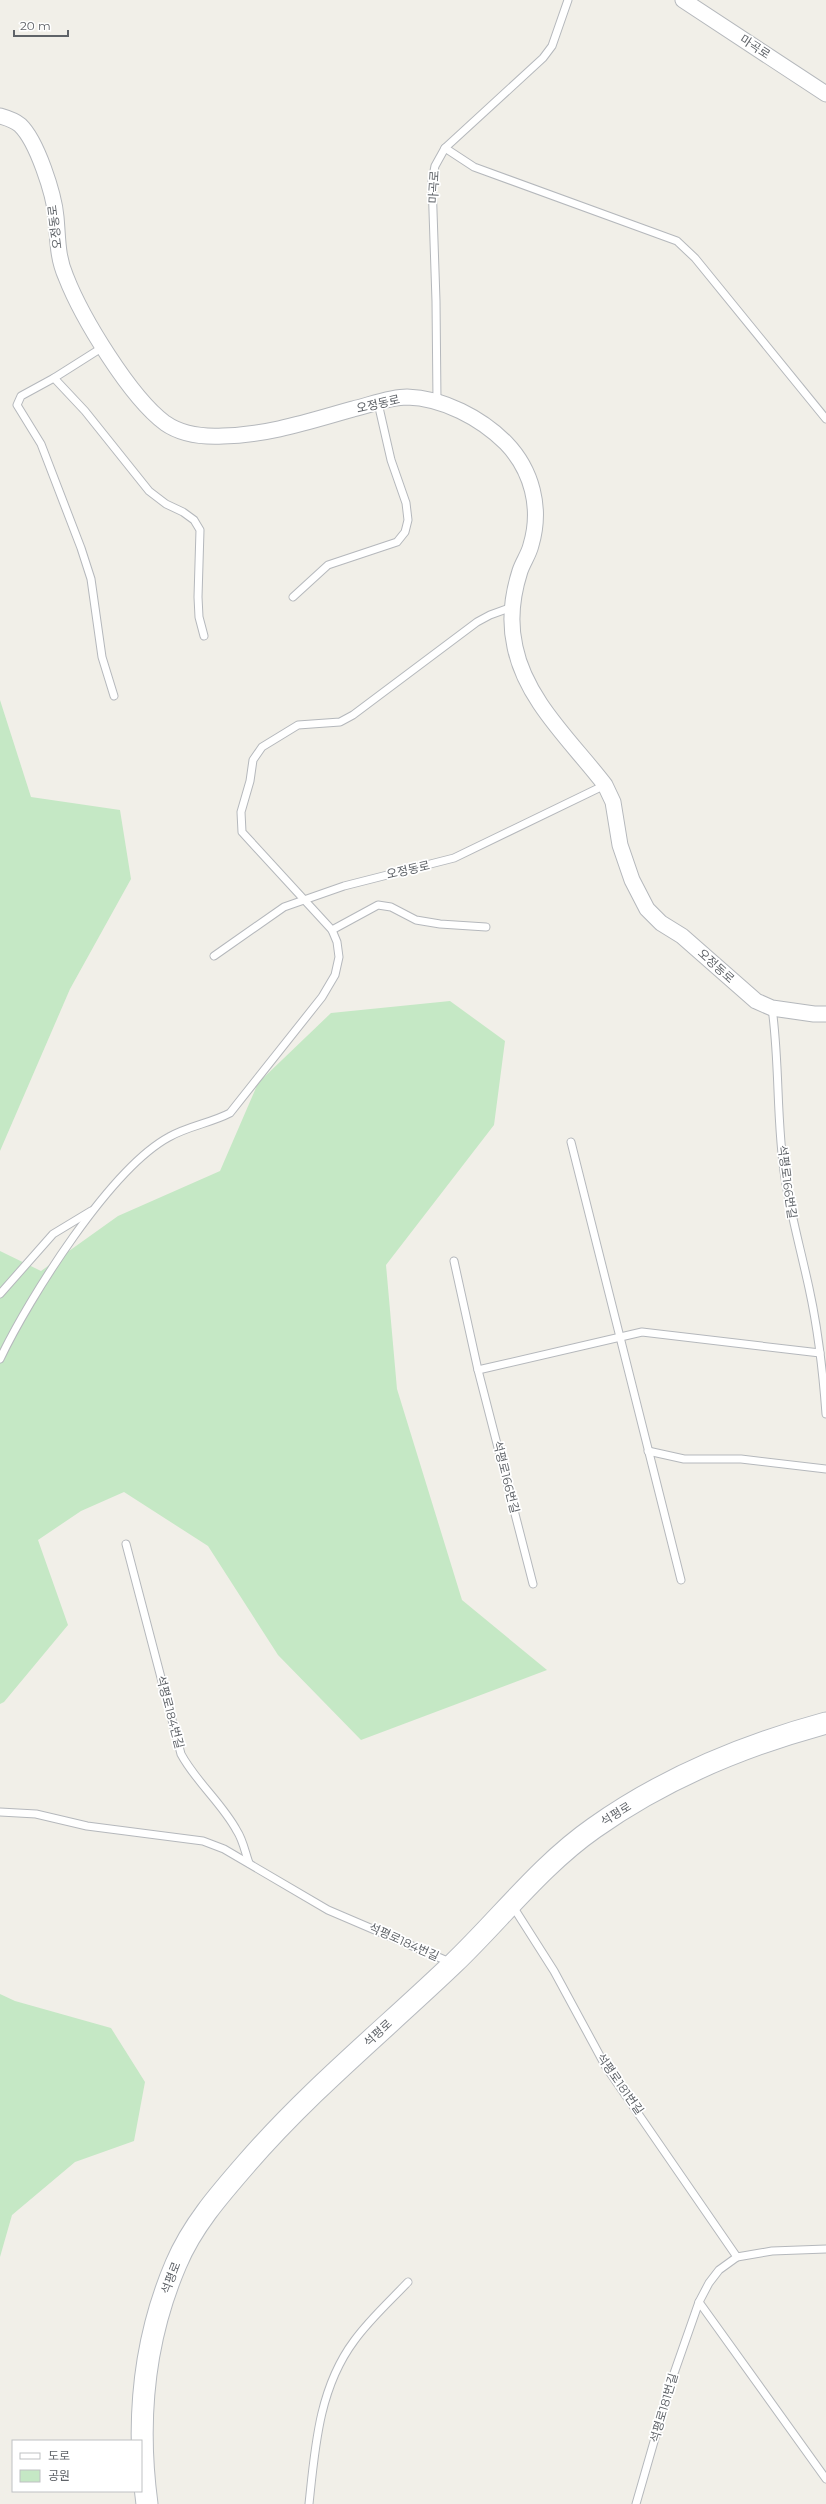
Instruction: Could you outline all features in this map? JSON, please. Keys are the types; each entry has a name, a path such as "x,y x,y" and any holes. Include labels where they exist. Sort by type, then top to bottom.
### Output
{"street":[{"name":"마곡로","path":"683,0 826,94"},
{"name":"오정동로","path":"0,116 9,118 21,126 31,142 46,176 56,216 58,253 65,276 104,347 152,412 167,424 183,432 208,436 251,435 278,430 406,397 437,401 487,426 507,444 526,469 532,485 535,508 531,546 521,569 512,607 511,618 515,648 527,683 605,785 613,802 620,845 638,895 647,909 661,923 682,936 756,1001 772,1008 814,1014 826,1014"},
{"name":"석평로","path":"141,2440 141,2408 146,2360 160,2307 176,2263 194,2228 219,2195 263,2145 328,2079 454,1964 553,1863 593,1828 648,1794 704,1766 792,1732 826,1723"},
{"name":"석평로","path":"142,2468 147,2504"}],"lane":[{"name":"마곡로","path":"437,401 436,302 432,182 434,166 445,148 543,58 552,46 568,0"},
{"path":"445,148 474,167 677,241 695,258 826,419"},
{"path":"104,347 54,378 21,396 17,405 40,444 83,554 91,579 102,657 114,696"},
{"path":"54,378 85,411 150,491 166,504 183,512 194,520 200,530 198,597 199,617 204,636"},
{"path":"293,597 328,565 397,542 405,532 408,520 406,503 391,460 378,403"},
{"path":"0,1359 14,1328 95,1209 115,1185 141,1158 168,1137 216,1120 230,1112 244,1097 322,997 335,975 339,957 337,942 332,930 242,832 241,812 250,781 253,760 262,747 284,732 298,725 313,722 340,722 353,715 477,622 490,615 512,607"},
{"name":"오정동로","path":"214,956 284,907 344,886 454,858 605,785"},
{"path":"332,930 378,905 391,907 422,922 486,927"},
{"name":"석평로166번길","path":"772,1008 778,1047 779,1117 785,1176 793,1225 809,1289 820,1353 826,1414"},
{"path":"570,1142 621,1337 681,1580"},
{"path":"0,1294 53,1234 95,1209"},
{"name":"석평로166번길","path":"454,1261 478,1370 534,1584"},
{"path":"478,1370 642,1332 820,1353"},
{"path":"648,1451 684,1459 748,1460 826,1469"},
{"name":"석평로184번길","path":"126,1544 181,1754 190,1771 224,1810 238,1832 249,1863"},
{"name":"석평로184번길","path":"0,1812 36,1814 87,1826 203,1841 224,1849 328,1910 454,1964"},
{"name":"석평로181번길","path":"512,1905 554,1971 606,2067 737,2257"},
{"name":"석평로181번길","path":"636,2504 672,2379 699,2302 709,2283 719,2270 737,2257 772,2251 826,2249"},
{"path":"310,2504 315,2442 326,2397 338,2365 354,2340 408,2282"},
{"path":"699,2302 826,2479"}],"green space":[{"path":"0,700 31,797 120,810 131,879 70,989 0,1151"},
{"path":"450,1001 505,1041 494,1125 386,1265 397,1389 462,1600 547,1670 361,1740 278,1655 208,1546 124,1492 81,1511 38,1540 68,1625 4,1702 0,1704 0,1251 41,1271 118,1216 220,1171 258,1083 331,1013"},
{"path":"0,1994 15,2001 111,2028 145,2082 134,2141 75,2162 12,2215 0,2257"}]}
